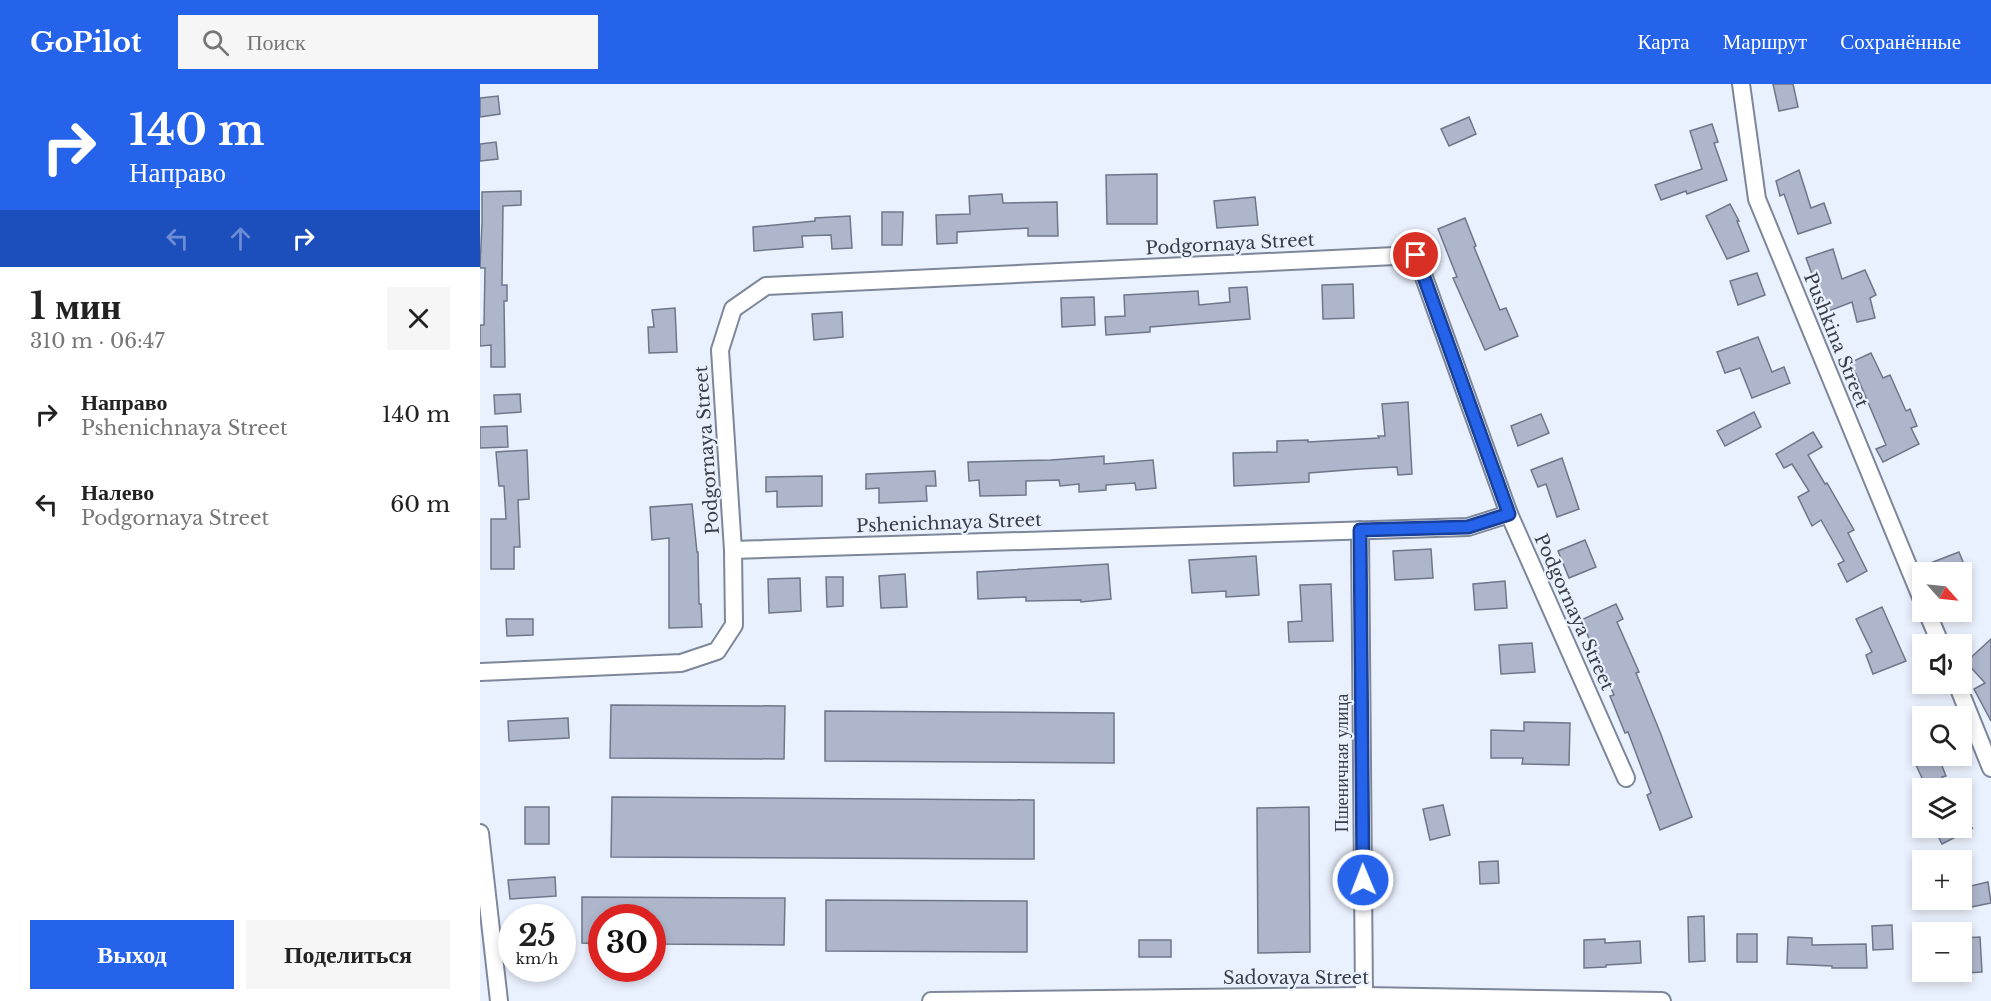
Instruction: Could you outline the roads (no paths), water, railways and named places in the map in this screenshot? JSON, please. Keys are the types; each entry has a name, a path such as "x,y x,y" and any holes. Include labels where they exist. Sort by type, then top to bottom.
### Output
{"street":[{"name":"Pushkina Street","path":"1741,84 1757,199 1912,575"},
{"name":"Podgornaya Street","path":"733,550 720,350 733,309 766,286 1416,255 1509,514 1626,778"},
{"name":"Pshenichnaya Street","path":"733,550 1468,527 1509,514"},
{"name":"Пшеничная улица","path":"1360,530 1364,996"},
{"path":"480,672 681,663 717,651 734,625 733,550"},
{"path":"1961,694 1991,768"},
{"path":"480,833 499,1001"},
{"name":"Sadovaya Street","path":"931,1001 1364,996 1662,1001"}]}
